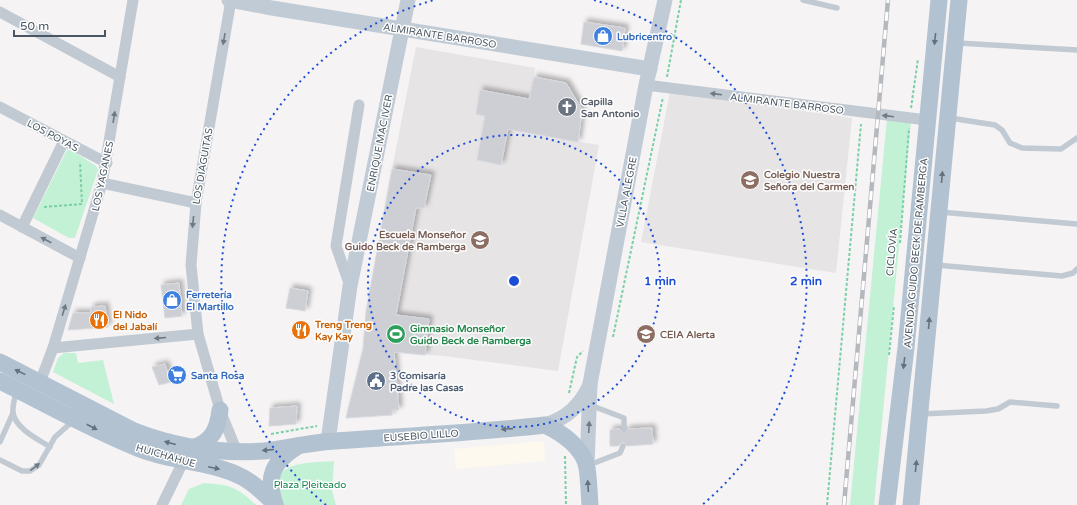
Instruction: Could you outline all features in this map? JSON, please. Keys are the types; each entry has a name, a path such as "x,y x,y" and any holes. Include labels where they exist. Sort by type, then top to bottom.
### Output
{"main road":[{"name":"ALMIRANTE BARROSO","path":"230,0 287,5 402,28 650,69"},
{"name":"ENRIQUE MAC IVER","path":"330,434 350,286 408,0"},
{"name":"VILLA ALEGRE","path":"590,505 587,466 590,384 646,85 665,0"},
{"name":"AVENIDA GUIDO BECK DE RAMBERGA","path":"888,505 906,348 939,0"},
{"name":"AVENIDA GUIDO BECK DE RAMBERGA","path":"912,505 959,0"},
{"path":"927,120 949,110"},
{"path":"927,120 938,127 946,142"},
{"name":"HUICHAHUE","path":"0,362 134,431 162,441 188,455 242,477 254,485 275,505"},
{"name":"HUICHAHUE","path":"0,381 75,419 142,450 188,455 237,452"},
{"path":"32,397 40,382"},
{"name":"VILLA ALEGRE","path":"545,425 566,416 583,398 590,384"},
{"path":"188,455 214,433 217,428 220,410"},
{"path":"545,425 566,436 576,446 587,466"},
{"name":"EUSEBIO LILLO","path":"237,452 263,451 298,446 330,434 545,425"},
{"path":"275,505 270,486 272,474 285,455 298,446"}],"street":[{"name":"LOS YAGANES","path":"53,348 107,163 133,0"},
{"name":"LOS DIAGUITAS","path":"230,0 196,203 191,265 198,334 220,410 237,452"},
{"path":"0,12 120,77"},
{"name":"ALMIRANTE BARROSO","path":"646,85 927,120"},
{"name":"ENRIQUE MAC IVER","path":"350,286 336,246 360,105"},
{"name":"LOS POYAS","path":"0,107 107,163"},
{"path":"22,227 64,141"},
{"path":"102,183 196,203"},
{"path":"0,215 80,258"},
{"path":"40,382 53,348 198,334"},
{"path":"162,505 188,455"}],"lane":[{"path":"803,0 837,8"},
{"path":"955,42 1077,50"},
{"path":"949,110 995,125 1002,130 1010,143 1022,148 1061,149 1077,138"},
{"path":"939,212 1077,224"},
{"path":"934,265 1062,276 1073,273 1077,269"},
{"path":"0,442 13,413 16,389"},
{"path":"920,414 986,411 998,409 1010,402 1056,406"},
{"path":"590,405 624,418 624,429"},
{"path":"13,413 26,431 50,447"},
{"path":"0,460 22,471 30,471 38,466 55,437 75,419"},
{"path":"587,466 620,453 623,446"}],"path":[{"path":"569,394 577,357 582,351 597,346 606,345 614,335 665,87 681,0"},
{"name":"CICLOVÍA","path":"900,246 909,118 918,56"},
{"path":"827,505 862,113"},
{"path":"32,206 82,204 80,149"},
{"path":"889,359 895,299"},
{"path":"268,435 313,425 330,434"},
{"path":"565,449 566,505"}],"shaded area":[{"name":"Escuela Monseñor Guido Beck de Ramberga","path":"416,47 535,68 523,132 599,145 558,371 444,356 363,349 366,312"},
{"name":"Colegio Nuestra Señora del Carmen","path":"670,92 852,118 836,273 641,242"},
{"path":"544,441 545,461 456,469 454,449"}],"green space":[{"path":"887,119 911,122 874,505 850,505"},
{"path":"68,148 96,166 98,170 75,238 69,238 33,218"},
{"path":"64,353 76,353 78,363 103,360 114,404 53,372 58,358"},
{"name":"Plaza Pleiteado","path":"334,461 332,491 336,505 282,505 279,479 287,468 294,465"},
{"path":"204,483 233,488 244,494 256,505 181,505 189,489"}],"building":[{"name":"Lubricentro","path":"584,22 625,28 622,51 581,44"},
{"path":"534,77 566,83 582,110 578,142 508,129 501,165 477,160 485,116 476,114 480,90 529,99"},
{"path":"392,169 431,175 424,208 416,208 396,315 429,319 425,355 394,352 399,410 392,410 392,415 346,418 363,349 366,312"},
{"name":"Ferretería El Martillo","path":"179,283 182,316 165,318 161,285"},
{"path":"290,288 308,291 305,311 286,308"},
{"path":"105,306 108,327 68,330 73,313 91,313 91,307"},
{"path":"165,364 171,382 159,385 152,367"},
{"path":"297,406 296,424 269,426 270,408"},
{"path":"652,428 653,444 627,446 623,442 618,446 610,446 610,430 620,429 624,433 628,429"}],"railway":[{"path":"844,505 888,0"}],"place":[{"name":"Lubricentro","path":"603,36"},
{"name":"Capilla San Antonio","path":"567,107"},
{"name":"Colegio Nuestra Señora del Carmen","path":"750,180"},
{"name":"Escuela Monseñor Guido Beck de Ramberga","path":"480,240"},
{"name":"Ferretería El Martillo","path":"172,300"},
{"name":"El Nido del Jabalí","path":"99,320"},
{"name":"Treng Treng Kay Kay","path":"301,330"},
{"name":"Gimnasio Monseñor Guido Beck de Ramberga","path":"396,334"},
{"name":"CEIA Alerta","path":"646,334"},
{"name":"Santa Rosa","path":"177,375"},
{"name":"3 Comisaría Padre las Casas","path":"376,381"}]}
